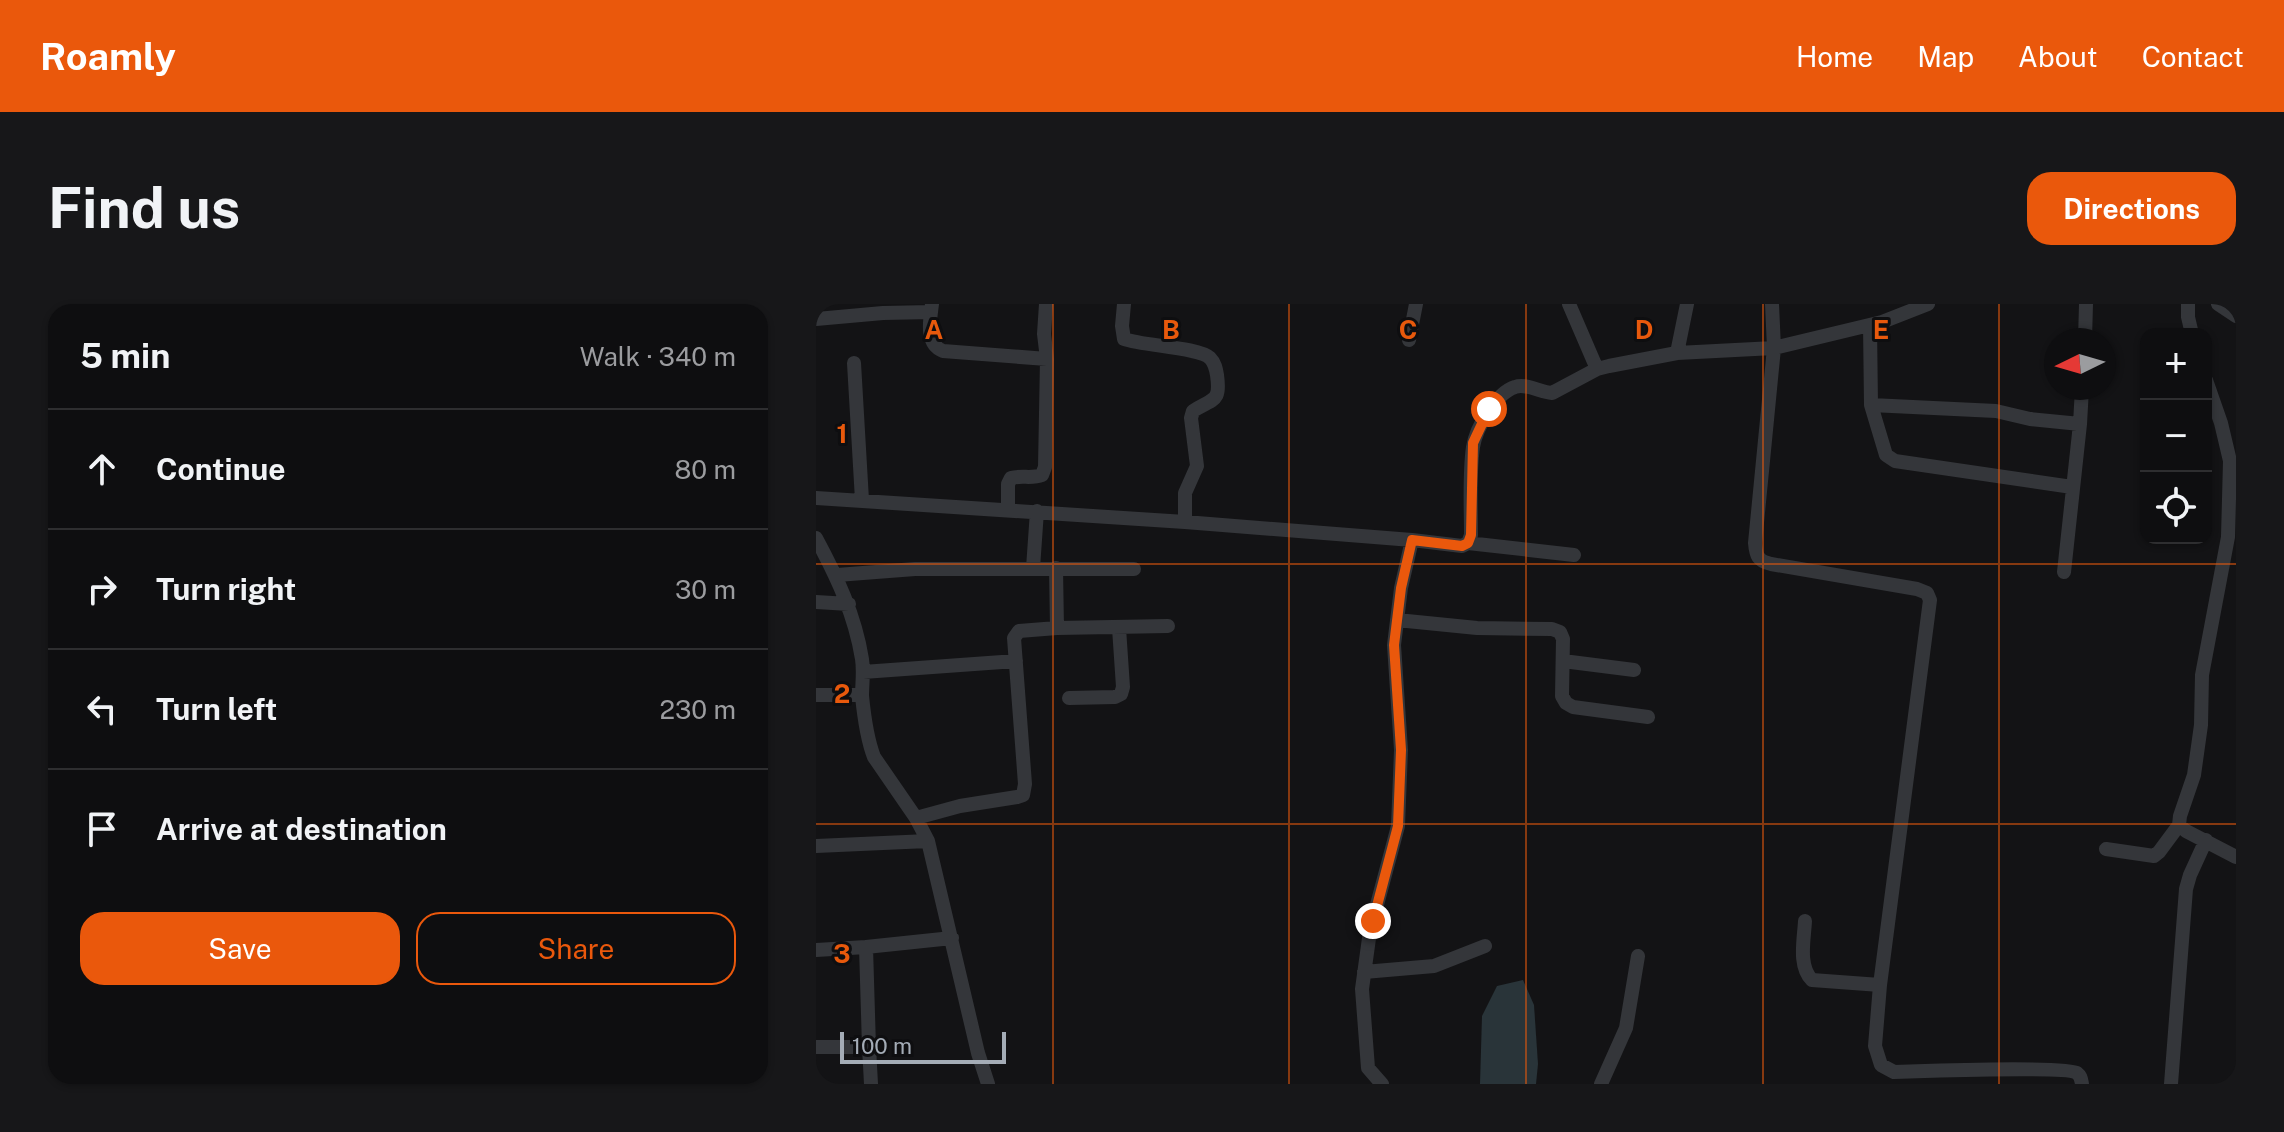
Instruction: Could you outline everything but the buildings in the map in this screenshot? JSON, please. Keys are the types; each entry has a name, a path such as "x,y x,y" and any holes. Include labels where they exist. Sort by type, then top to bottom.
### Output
{"street":[{"path":"1008,509 1008,484 1011,478 1035,478 1042,475 1045,467 1046,304"},
{"path":"1124,304 1124,339 1200,353 1212,360 1215,367 1218,397 1193,411 1191,418 1197,466 1185,493 1185,522"},
{"path":"1409,340 1416,304"},
{"path":"1569,304 1597,369"},
{"path":"1677,353 1687,304"},
{"path":"1772,304 1774,348 1756,555 1762,562 1771,564 1917,589 1927,593 1930,600 1880,985 1875,1046 1881,1065 1894,1078 2047,1069 2075,1071 2082,1084"},
{"path":"1888,304 1889,320"},
{"path":"1468,543 1471,535 1473,443 1489,409 1512,388 1526,387 1552,393 1597,369 1677,353 1774,348 1889,320 1928,304"},
{"path":"2085,328 2086,304"},
{"path":"2188,304 2191,328"},
{"path":"2218,304 2236,316"},
{"path":"816,319 932,308 930,332 936,349 1047,359"},
{"path":"1870,325 1871,405 1886,455 1895,461 2072,487"},
{"path":"854,363 862,500"},
{"path":"2106,849 2154,856 2159,852 2179,825 2194,775 2201,725 2202,675 2228,537 2230,461 2212,397"},
{"path":"2064,572 2081,400"},
{"path":"1871,405 1996,411 2030,419 2080,424"},
{"path":"816,498 1037,511 1462,546 1468,543 1574,555"},
{"path":"1033,568 1037,511"},
{"path":"816,538 849,604 863,672 862,695 874,757 928,841 988,1084"},
{"path":"1382,1084 1368,1068 1362,989 1370,931 1398,826 1401,750 1394,661 1401,588 1412,540"},
{"path":"1056,568 1057,628"},
{"path":"837,575 915,569 1134,569"},
{"path":"816,602 849,604"},
{"path":"1397,620 1477,628 1552,629 1560,632 1563,639 1562,696 1566,703 1573,707 1648,717"},
{"path":"916,818 950,808 1023,795 1025,784 1014,638 1019,631 1168,626"},
{"path":"1069,698 1115,697 1121,694 1119,628"},
{"path":"863,672 1016,661"},
{"path":"1563,661 1634,670"},
{"path":"816,695 862,695"},
{"path":"2179,825 2236,857"},
{"path":"2171,1084 2186,889 2206,840"},
{"path":"816,846 928,841"},
{"path":"1805,921 1803,965 1812,980 1880,985"},
{"path":"816,950 952,938"},
{"path":"1364,972 1426,968 1485,946"},
{"path":"866,947 871,1084"},
{"path":"1601,1084 1626,1028 1638,956"},
{"path":"816,1047 869,1047"}],"shaded area":[{"path":"1523,980 1534,1005 1538,1064 1536,1084 1480,1084 1482,1016 1497,986"}],"route":[{"path":"1373,921 1398,826 1401,750 1394,645 1401,588 1412,540 1462,546 1468,543 1471,535 1473,443 1489,409"}]}
